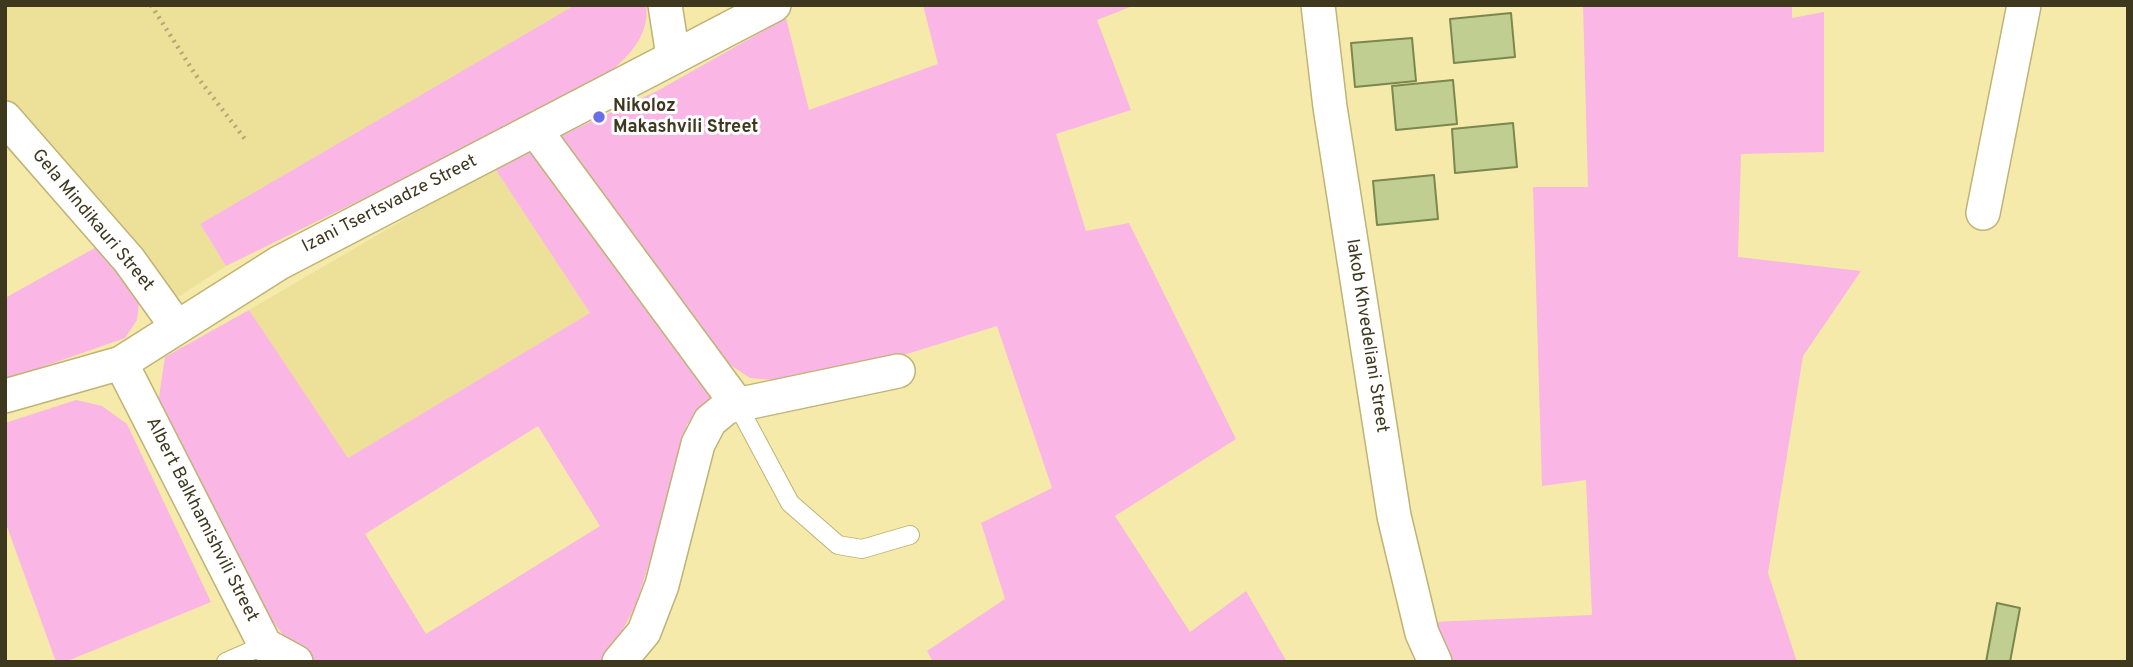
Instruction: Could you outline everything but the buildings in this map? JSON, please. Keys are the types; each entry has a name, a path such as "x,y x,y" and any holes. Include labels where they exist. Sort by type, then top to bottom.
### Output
{"street":[{"path":"665,5 673,56"},
{"name":"Izani Tsertsvadze Street","path":"5,396 121,363 279,263 774,5"},
{"name":"Iakob Khvedeliani Street","path":"1318,5 1330,107 1394,516 1422,633 1435,662"},
{"path":"1983,213 2024,5"},
{"name":"Gela Mindikauri Street","path":"5,118 129,260 177,327"},
{"path":"536,131 737,404"},
{"name":"Albert Balkhamishvili Street","path":"121,363 263,653"},
{"path":"619,662 644,632 662,585 698,444 710,421 727,407 737,404 898,370"},
{"path":"263,653 296,662"}],"lane":[{"path":"737,404 790,503 838,545 862,549 910,535"},
{"path":"226,662 263,653"}],"path":[{"path":"151,5 195,74 245,139"}],"shaded area":[{"path":"5,5 575,5 200,224 226,266 175,299 5,102"},
{"path":"575,5 646,5 644,30 639,40 624,59 597,84 226,266 200,224"},
{"path":"923,5 1135,5 1097,20 1131,110 1056,134 1086,231 1129,223 1236,439 1115,516 1190,632 1246,591 1287,662 933,662 927,651 1005,599 981,523 1052,488 997,326 910,353 796,382 750,378 729,364 558,137 659,90 786,18 809,110 938,64"},
{"path":"1583,5 1792,5 1792,18 1824,12 1824,152 1741,154 1738,257 1861,271 1803,356 1768,573 1797,662 1454,662 1432,622 1592,615 1586,480 1542,486 1533,187 1588,187"},
{"path":"530,145 719,399 687,424 666,508 636,605 615,644 601,662 316,662 296,651 273,622 158,403 165,357 249,310 348,458 590,313 494,167","holes":["538,426 600,526 426,634 365,534"]},
{"path":"494,167 590,313 348,458 249,310"},
{"path":"102,244 128,272 139,303 137,320 125,338 5,380 5,298"},
{"path":"76,400 102,406 127,424 211,602 65,662 56,662 5,521 5,423"}],"place":[{"name":"Nikoloz Makashvili Street","path":"599,117"}]}
